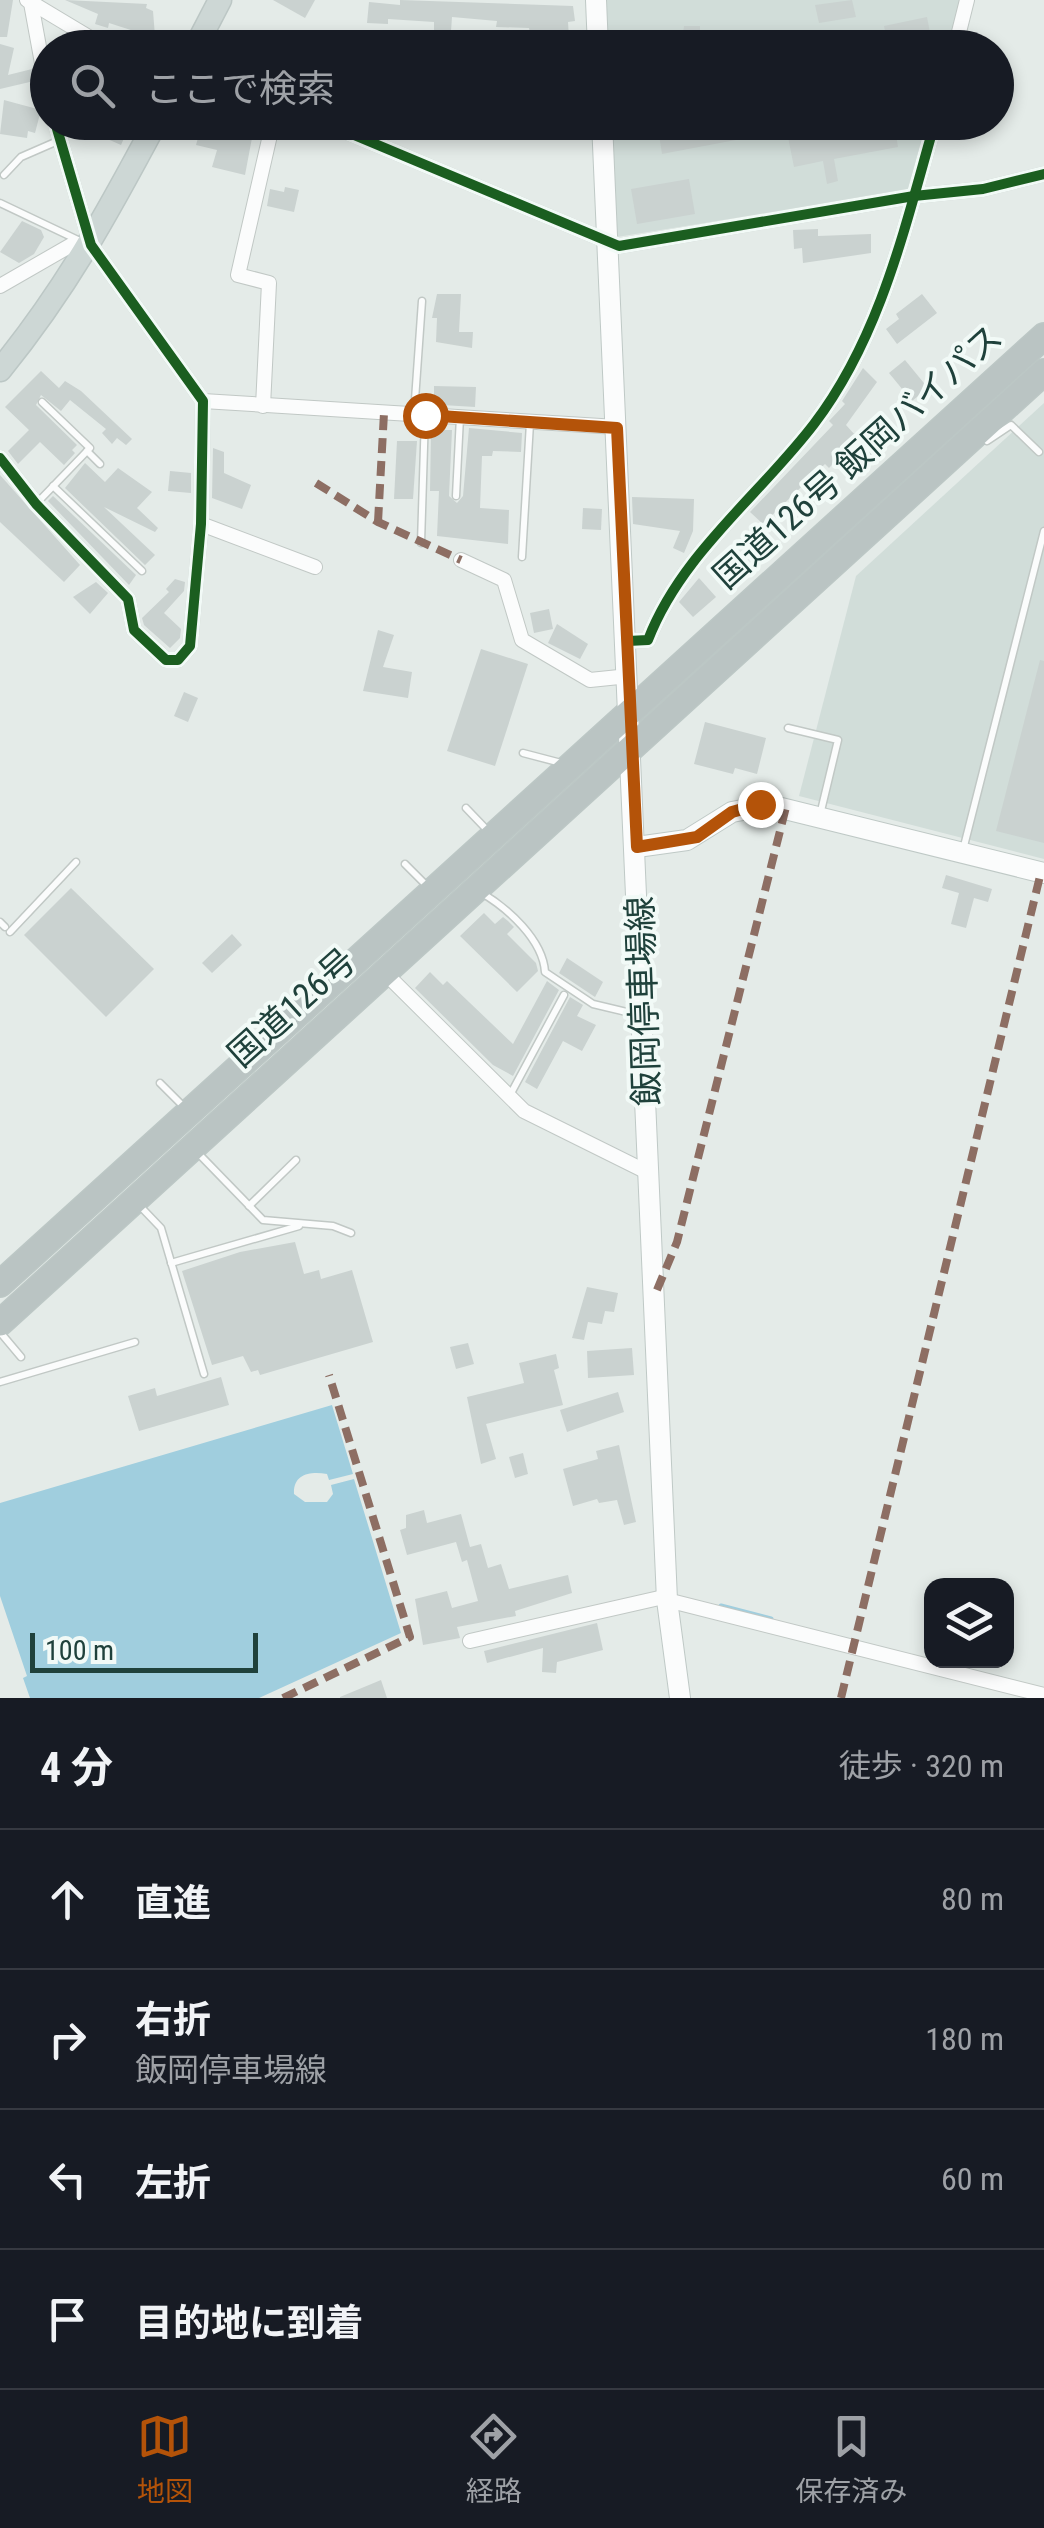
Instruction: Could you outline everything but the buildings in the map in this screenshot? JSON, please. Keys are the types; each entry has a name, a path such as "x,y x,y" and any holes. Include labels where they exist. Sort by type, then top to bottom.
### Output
{"highway":[{"name":"国道126号 飯岡バイパス","path":"631,710 1044,336"},
{"name":"国道126号 飯岡バイパス","path":"632,746 1044,372"},
{"name":"国道126号","path":"0,1284 631,710"},
{"name":"国道126号","path":"0,1323 632,746"}],"main road":[{"path":"204,30 220,0"},
{"path":"596,0 597,30"},
{"path":"0,370 53,304 146,140"},
{"name":"飯岡停車場線","path":"603,140 668,1598 680,1698"},
{"path":"637,847 697,837 745,807 782,806 1044,872"}],"street":[{"path":"960,30 967,0"},
{"path":"29,1 78,30"},
{"path":"29,1 35,30"},
{"path":"0,458 36,504 128,599 134,630 166,660 178,660 190,646 201,524 204,401 86,243 60,140"},
{"path":"263,406 269,283 238,275 269,140"},
{"path":"365,140 619,246 914,196 999,186 1044,174"},
{"path":"628,642 648,640 658,614 693,562 816,422 867,336 930,140"},
{"path":"0,286 86,243"},
{"path":"204,401 617,428"},
{"path":"201,524 315,566"},
{"path":"461,560 504,580 522,640 590,680 629,676"},
{"path":"384,972 445,1039 524,1111 651,1174"},
{"path":"470,1641 668,1598 1044,1695"}],"lane":[{"path":"4,175 21,156 60,140"},
{"path":"0,203 86,243"},
{"path":"421,542 422,302"},
{"path":"36,504 90,448 42,402"},
{"path":"456,496 460,418"},
{"path":"522,557 530,422"},
{"path":"975,451 1002,428 1018,428 1039,452"},
{"path":"87,451 100,464"},
{"path":"853,545 895,520 948,474"},
{"path":"53,486 142,571"},
{"path":"962,852 1044,531"},
{"path":"788,728 838,740 820,816"},
{"path":"522,753 571,765"},
{"path":"466,808 492,836"},
{"path":"5,927 76,862"},
{"path":"406,864 432,891"},
{"path":"474,890 507,911 544,954 545,972 572,993 593,1004 644,1016"},
{"path":"510,1095 564,995"},
{"path":"160,1083 190,1112"},
{"path":"192,1147 263,1220 333,1226 351,1233"},
{"path":"248,1206 296,1160"},
{"path":"134,1200 161,1228 204,1374"},
{"path":"170,1263 302,1225"},
{"path":"0,1332 21,1358"},
{"path":"0,1382 135,1342"}],"shaded area":[{"path":"605,0 963,0 954,30 606,30"},
{"path":"612,140 923,140 910,190 617,237"},
{"path":"1044,403 1044,859 799,796 856,576"}],"water":[{"path":"332,1405 353,1474 329,1480 327,1474 304,1475 296,1482 294,1494 305,1502 327,1502 333,1494 331,1485 354,1479 401,1633 259,1698 30,1698 23,1678 27,1676 0,1596 0,1503"}],"waterway":[{"path":"721,1606 771,1619"}],"marked path":[{"path":"378,522 384,413"},
{"path":"316,483 378,522 461,560"},
{"path":"657,1290 677,1242 786,807"},
{"path":"841,1698 1041,872"},
{"path":"283,1698 410,1637 329,1375"}],"cycle path":[{"path":"0,458 36,504 128,599 134,630 166,660 178,660 190,646 201,524 203,401 91,245 60,140"},
{"path":"366,140 619,246 914,196 983,189 1044,174"},
{"path":"628,641 648,640 680,580 814,424 837,390 874,317 930,140"}],"route":[{"path":"425,415 617,428 637,847 697,837 732,812 760,804"}]}
